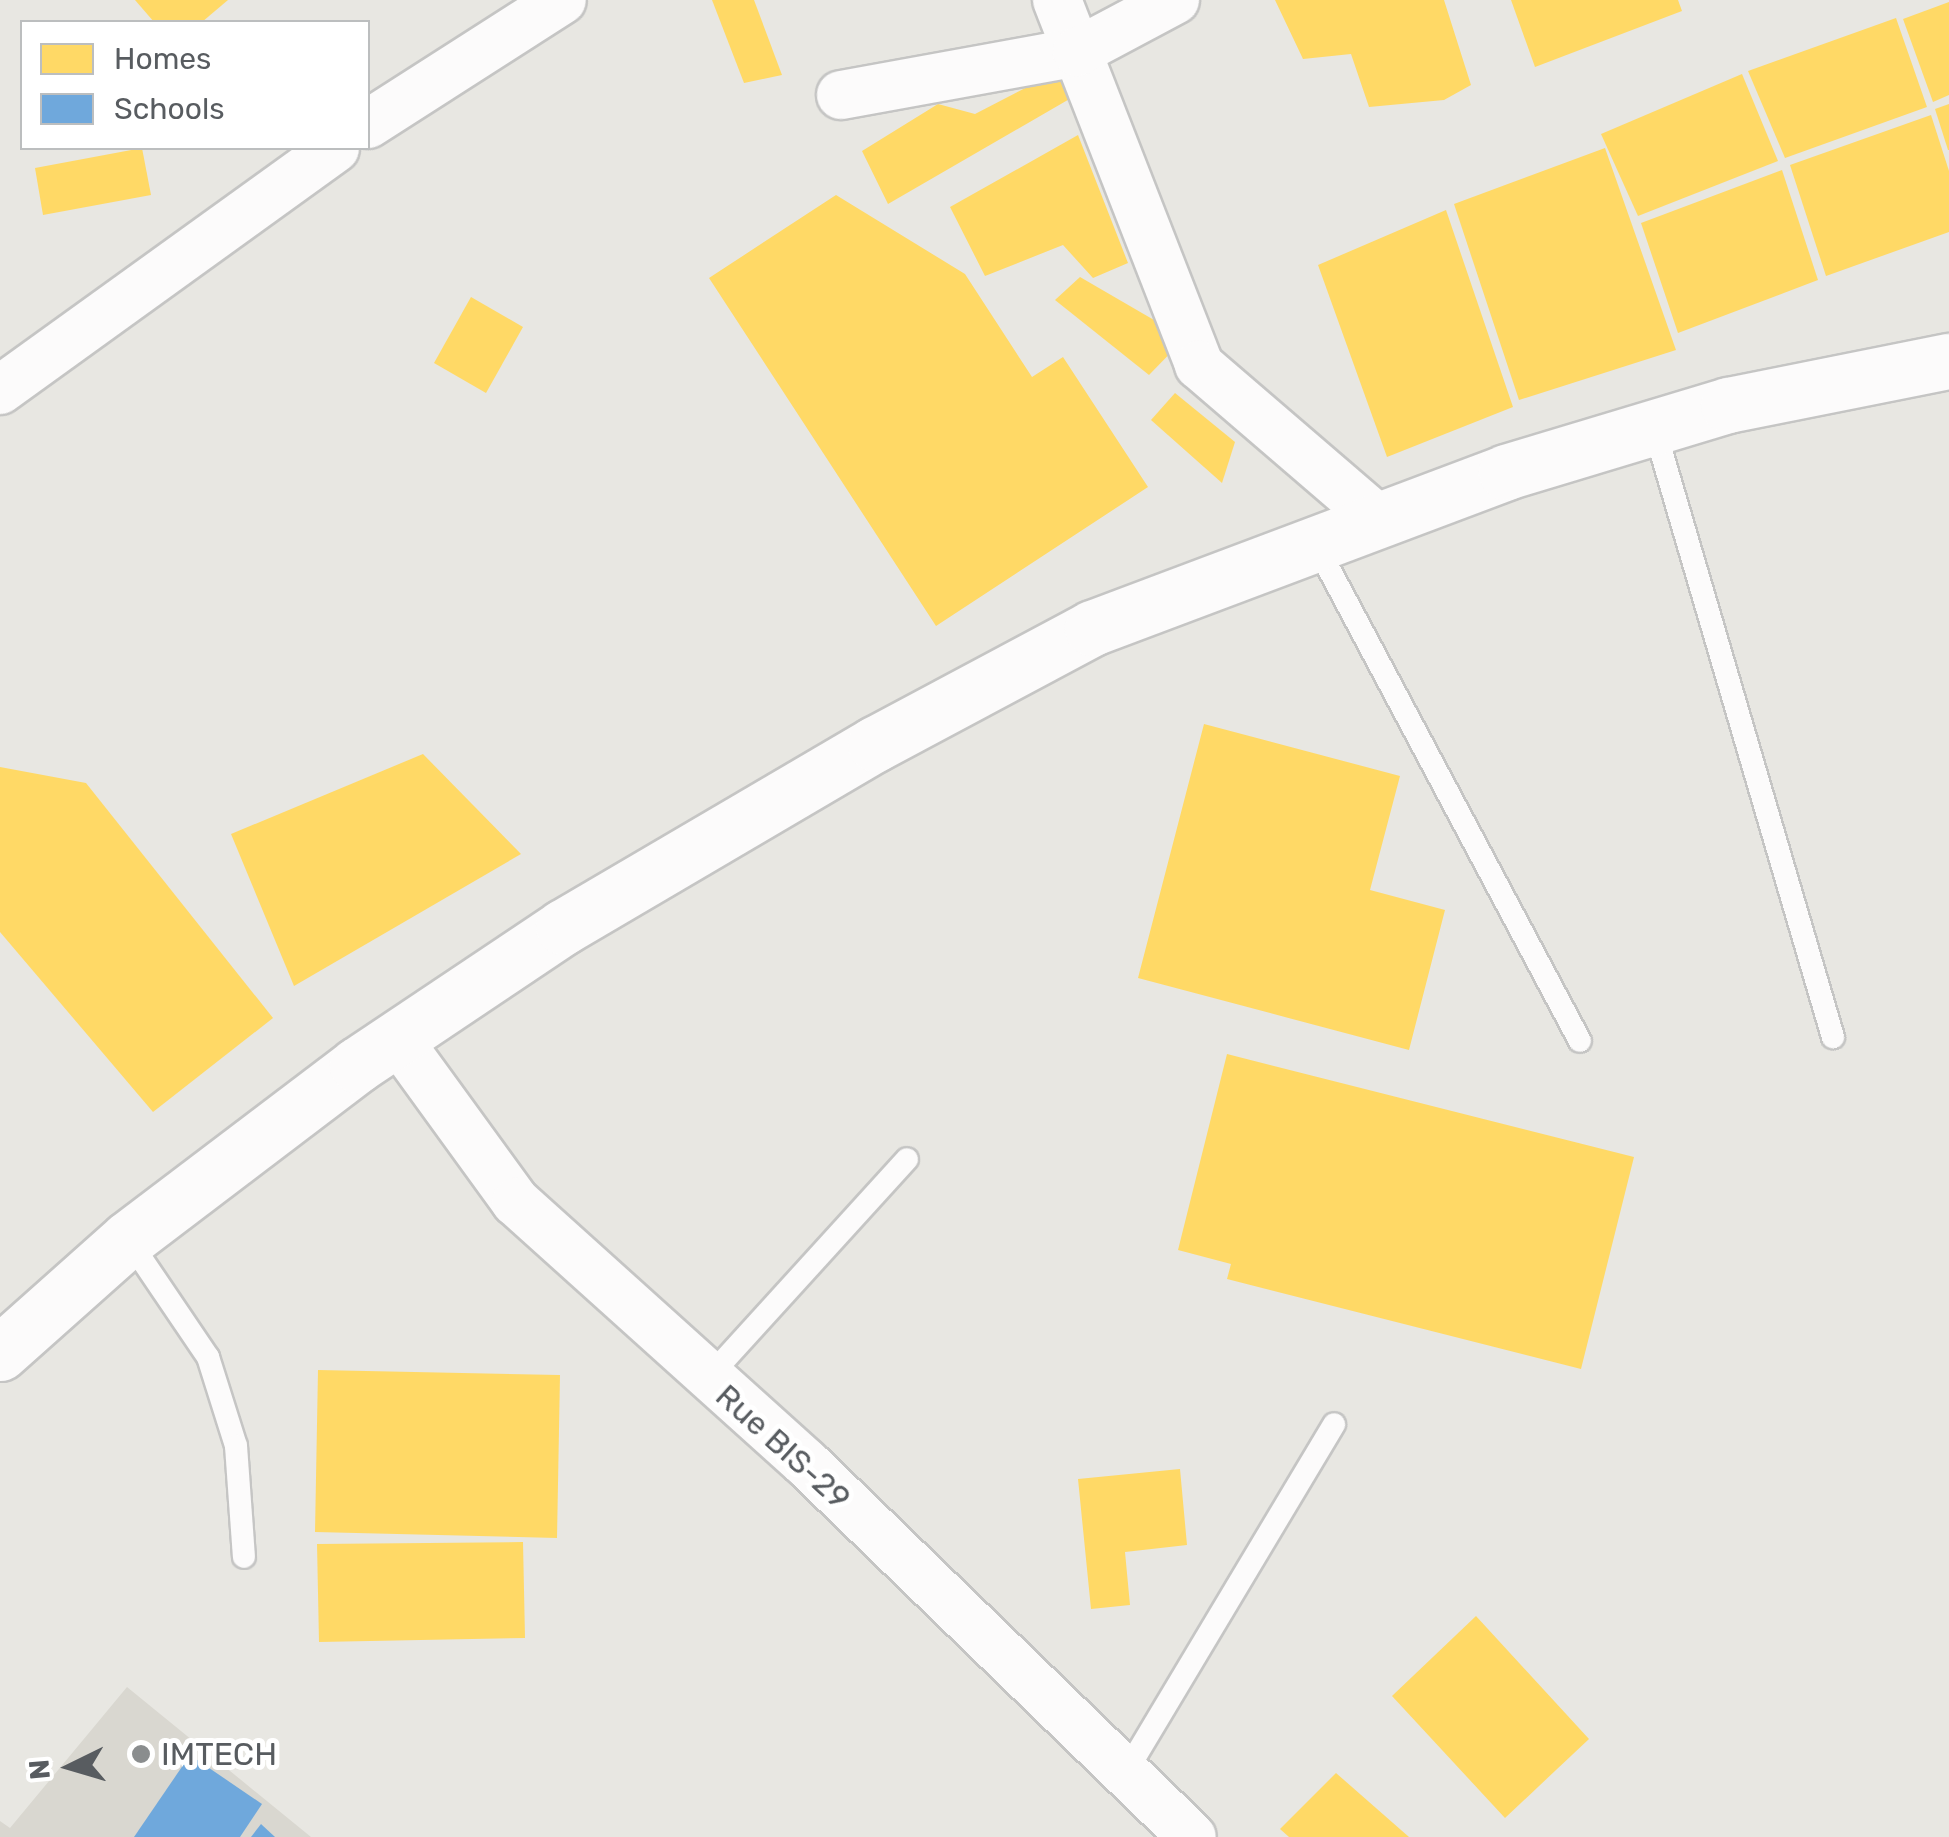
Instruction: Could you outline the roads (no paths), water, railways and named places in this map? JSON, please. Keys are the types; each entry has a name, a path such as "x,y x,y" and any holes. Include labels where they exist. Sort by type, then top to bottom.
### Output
{"street":[{"path":"370,123 562,0"},
{"path":"1057,0 1198,365 1377,518"},
{"path":"841,95 1077,52 1175,0"},
{"path":"0,390 331,150"},
{"path":"0,1353 128,1239 396,1037 655,870 875,744 1092,628 1314,540 1654,427 1728,405 1949,362"},
{"name":"Rue BIS-29","path":"396,1037 516,1202 708,1379 806,1463 1123,1776 1192,1837"}],"lane":[{"path":"1654,427 1833,1037"},
{"path":"1314,540 1580,1041"},
{"path":"708,1379 907,1159"},
{"path":"128,1239 208,1356 236,1446 244,1556"},
{"path":"1123,1776 1334,1424"}],"place":[{"name":"IMTECH","path":"141,1754"}]}
